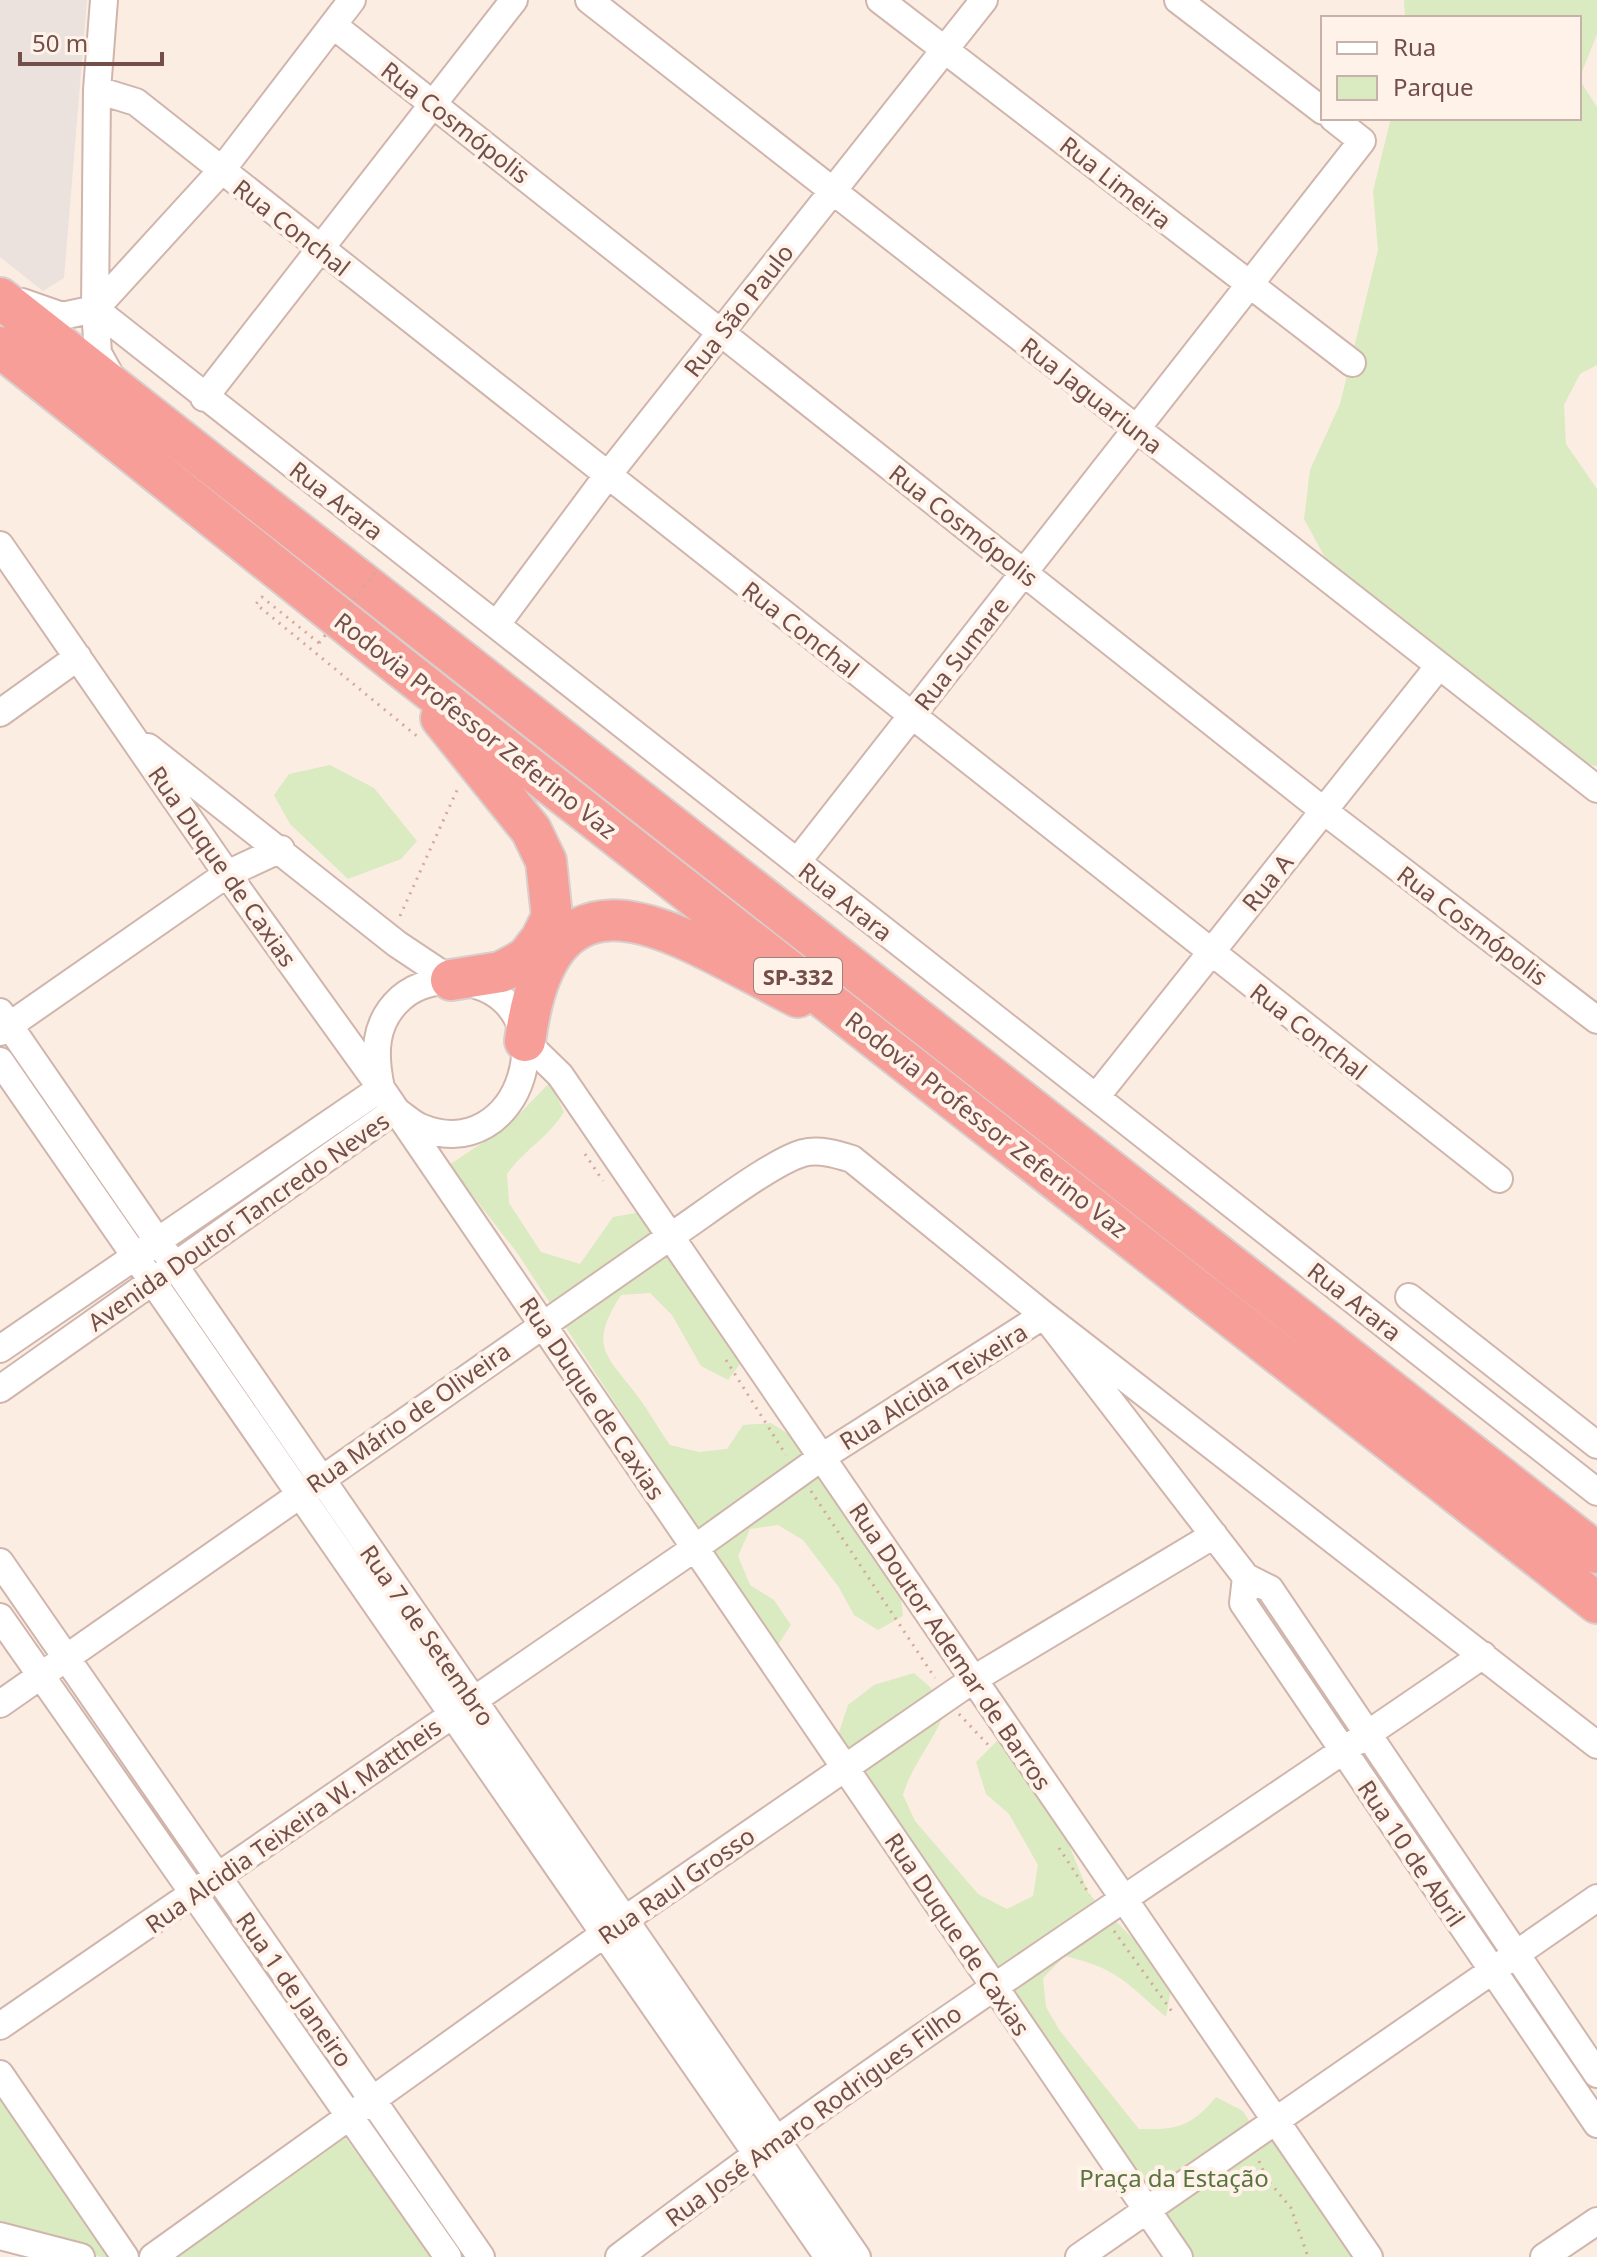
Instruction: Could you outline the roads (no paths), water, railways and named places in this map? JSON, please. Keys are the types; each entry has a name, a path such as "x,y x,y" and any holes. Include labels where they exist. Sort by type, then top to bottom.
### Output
{"highway":[{"name":"Rodovia Professor Zeferino Vaz","path":"0,295 1597,1553"},
{"name":"Rodovia Professor Zeferino Vaz","path":"0,347 398,665 1597,1603"},
{"path":"398,665 531,830 546,861 552,917 527,957 501,972 451,980"},
{"path":"525,1041 531,999 542,966 562,942 588,923 618,919 651,924 882,1041"}],"street":[{"path":"104,0 97,90 95,309 98,353 119,391"},
{"path":"0,295 62,316 95,309 221,171 352,0"},
{"path":"204,398 514,0"},
{"name":"Rua Jaguariuna","path":"589,0 1597,789"},
{"name":"Rua Limeira","path":"880,0 1352,363"},
{"name":"Rua São Paulo","path":"497,624 607,476 984,0"},
{"path":"1178,0 1321,109"},
{"name":"Rua Cosmópolis","path":"333,25 1324,811 1597,1020"},
{"name":"Rua Conchal","path":"97,90 136,102 1499,1179"},
{"name":"Rua Sumare","path":"797,862 1362,141 1336,120"},
{"name":"Rua Arara","path":"95,309 204,398 497,624 1597,1492"},
{"name":"Rua Duque de Caxias","path":"0,545 227,874 388,1099 1179,2257"},
{"path":"0,713 78,657"},
{"name":"Rua A","path":"1096,1097 1438,667"},
{"path":"129,732 390,938 451,980 475,984 495,994 514,1015 525,1041"},
{"path":"3,1023 227,874 281,849"},
{"name":"Avenida Doutor Tancredo Neves","path":"451,980 422,985 400,999 381,1024 374,1055 388,1099 420,1127 453,1133 482,1126 507,1108 521,1086 527,1063 525,1041"},
{"name":"Rua 7 de Setembro","path":"3,1023 474,1700 614,1927"},
{"name":"Rua Doutor Ademar de Barros","path":"525,1041 560,1075 1369,2257"},
{"name":"Rua 7 de Setembro","path":"0,1061 452,1715 614,1927 766,2145 857,2257"},
{"name":"Avenida Doutor Tancredo Neves","path":"0,1349 157,1241 388,1099"},
{"name":"Avenida Doutor Tancredo Neves","path":"0,1389 174,1266 388,1099"},
{"name":"Rua Mário de Oliveira","path":"0,1704 542,1323 779,1165 803,1153 827,1152 852,1159 1044,1315"},
{"path":"1409,1297 1597,1445"},
{"path":"1044,1315 1597,1745"},
{"name":"Rua Alcidia Teixeira","path":"822,1457 1044,1315"},
{"name":"Rua 10 de Abril","path":"1044,1315 1246,1577 1270,1589 1597,2074"},
{"name":"Rua Alcidia Teixeira W. Mattheis","path":"0,2026 695,1548 822,1457"},
{"name":"Rua Raul Grosso","path":"153,2257 614,1927 974,1679 1214,1535"},
{"name":"Rua 1 de Janeiro","path":"0,1562 481,2257"},
{"name":"Rua 10 de Abril","path":"1246,1577 1243,1603 1597,2124"},
{"name":"Rua 1 de Janeiro","path":"0,1617 448,2257"},
{"name":"Rua José Amaro Rodrigues Filho","path":"619,2257 766,2145 994,1986 1483,1655"},
{"path":"1079,2257 1597,1898"},
{"path":"0,2074 125,2257"},
{"name":"Rua 7 de Setembro","path":"766,2145 828,2257"},
{"path":"1544,2257 1597,2221"},
{"path":"0,2236 81,2257"}],"park label":[{"name":"Praça da Estação","path":"1174,2177"}]}
